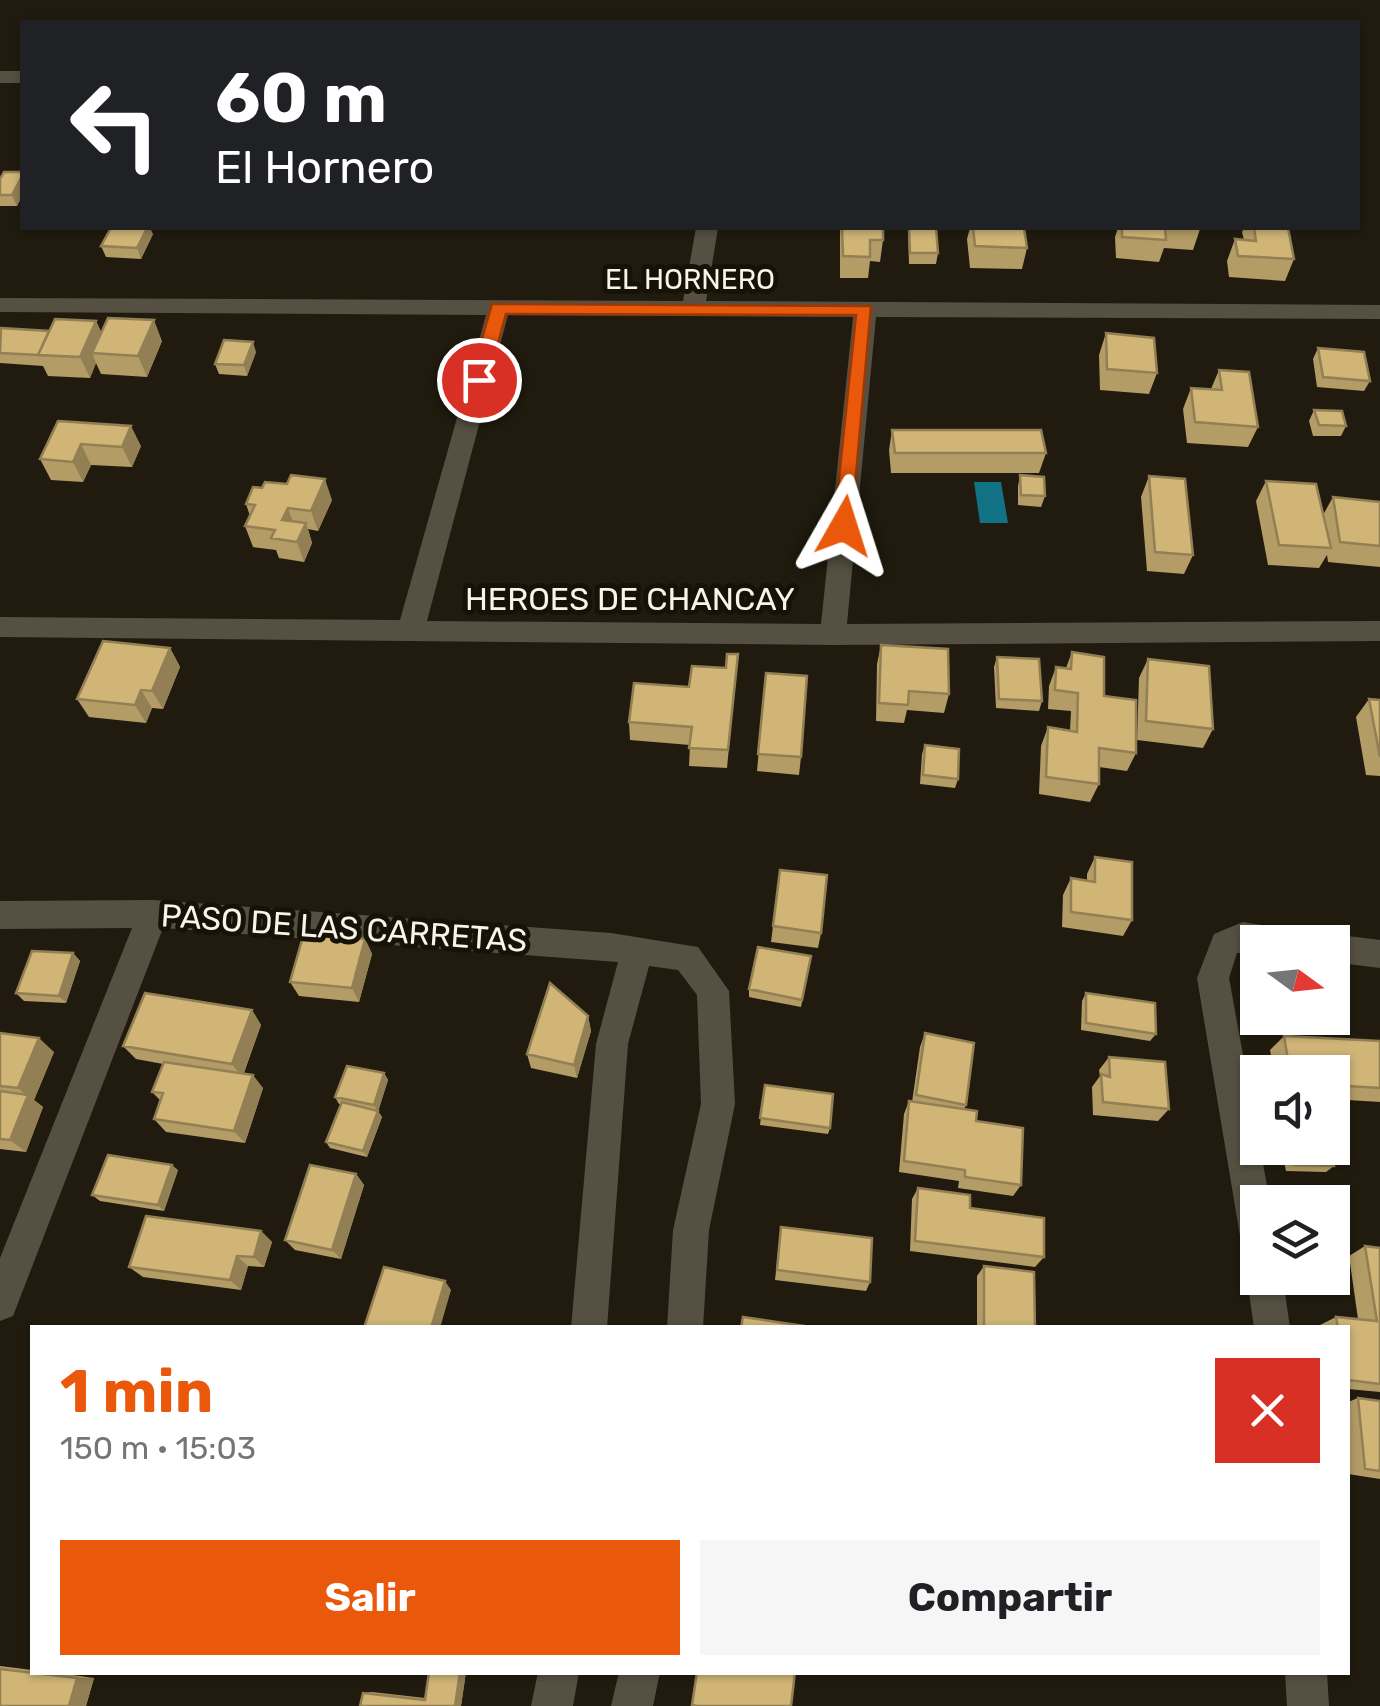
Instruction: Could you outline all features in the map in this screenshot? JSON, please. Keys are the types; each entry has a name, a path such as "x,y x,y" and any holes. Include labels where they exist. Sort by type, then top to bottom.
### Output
{"street":[{"path":"693,309 707,230"},
{"name":"EL HORNERO","path":"0,305 1380,312"},
{"path":"410,633 498,308"},
{"path":"833,634 865,310"},
{"name":"HEROES DE CHANCAY","path":"0,627 410,633 1380,631"},
{"path":"0,1302 153,914"},
{"name":"PASO DE LAS CARRETAS","path":"0,915 153,914 687,957 712,991 718,1104 691,1230 685,1325"},
{"path":"1240,937 1224,944 1213,978 1249,1185"},
{"path":"589,1325 612,1044 637,950"},
{"path":"1350,950 1380,954"},
{"path":"1267,1295 1272,1325"},
{"path":"552,1706 557,1675"},
{"path":"632,1706 639,1675"},
{"path":"1306,1675 1308,1706"}],"water":[{"path":"974,482 1001,482 1008,523 980,523"}],"building":[{"path":"4,172 20,172 12,195 0,195"},
{"path":"110,230 146,230 137,248 101,246"},
{"path":"842,230 883,230 883,240 870,240 870,257 843,256"},
{"path":"909,230 936,230 938,253 910,253"},
{"path":"973,230 1024,230 1027,248 975,246"},
{"path":"1122,230 1165,230 1166,240 1122,237"},
{"path":"1254,230 1288,230 1294,259 1238,256 1235,239 1256,241"},
{"path":"108,318 154,320 138,356 92,353"},
{"path":"55,319 96,321 80,357 38,355"},
{"path":"1,328 49,331 38,355 0,353"},
{"path":"1106,333 1154,338 1157,373 1107,369"},
{"path":"224,340 253,342 244,365 215,364"},
{"path":"1318,348 1364,352 1370,381 1323,377"},
{"path":"1219,370 1249,372 1258,427 1195,422 1191,388 1222,390"},
{"path":"1314,410 1342,411 1346,426 1319,425"},
{"path":"58,421 131,426 122,447 81,444 73,462 40,459"},
{"path":"892,430 1041,430 1046,453 895,453"},
{"path":"291,475 325,479 311,511 288,508 282,520 306,523 297,542 271,538 275,530 245,526 255,505 246,504 253,487 262,488 265,482 287,484"},
{"path":"1020,475 1044,477 1045,496 1021,495"},
{"path":"1149,476 1185,479 1193,555 1155,552"},
{"path":"1266,481 1316,484 1331,548 1279,545"},
{"path":"1333,497 1380,502 1380,546 1340,542"},
{"path":"103,641 170,648 152,691 141,690 135,705 77,699"},
{"path":"881,645 948,649 949,694 909,691 908,705 879,703"},
{"path":"1072,652 1104,657 1104,696 1136,700 1136,753 1099,748 1099,784 1046,777 1048,727 1077,732 1078,693 1055,690 1056,667 1071,669"},
{"path":"727,654 738,654 728,750 689,748 692,727 629,722 634,683 689,687 692,666 726,668"},
{"path":"997,657 1039,659 1042,701 999,699"},
{"path":"1148,659 1209,666 1213,729 1146,721"},
{"path":"766,673 807,676 801,757 758,754"},
{"path":"1369,699 1380,700 1380,757"},
{"path":"925,745 959,749 958,779 923,775"},
{"path":"1095,857 1132,862 1132,920 1071,912 1071,878 1095,882"},
{"path":"780,870 827,875 821,933 773,926"},
{"path":"304,933 365,939 352,988 290,982"},
{"path":"758,947 811,956 802,1000 749,989"},
{"path":"32,951 73,953 59,996 16,993"},
{"path":"550,983 588,1016 574,1065 527,1054"},
{"path":"145,993 252,1010 232,1064 123,1046"},
{"path":"1086,993 1155,1003 1156,1034 1086,1023"},
{"path":"0,1033 39,1038 18,1088 0,1086"},
{"path":"925,1033 974,1043 966,1105 916,1095"},
{"path":"1284,1036 1380,1041 1380,1088 1350,1086 1350,1055 1287,1055"},
{"path":"1109,1057 1165,1062 1169,1109 1103,1102 1101,1074 1110,1077"},
{"path":"164,1062 253,1075 234,1131 154,1119 163,1093 152,1092"},
{"path":"347,1066 384,1073 374,1105 335,1097"},
{"path":"765,1085 833,1094 830,1128 760,1118"},
{"path":"0,1091 28,1095 10,1140 0,1139"},
{"path":"909,1101 977,1111 976,1121 1023,1128 1021,1185 965,1177 965,1170 904,1161"},
{"path":"342,1102 378,1111 363,1151 326,1142"},
{"path":"108,1155 172,1165 158,1205 92,1195"},
{"path":"310,1165 356,1174 332,1250 285,1240"},
{"path":"918,1188 970,1195 970,1208 1044,1218 1044,1257 915,1241"},
{"path":"146,1216 261,1231 254,1257 237,1256 230,1280 129,1267"},
{"path":"781,1227 872,1238 870,1282 777,1270"},
{"path":"1365,1246 1380,1248 1380,1384 1350,1380 1350,1325 1337,1325 1336,1317 1377,1321"},
{"path":"984,1266 1034,1272 1035,1325 984,1325"},
{"path":"384,1267 445,1281 432,1325 365,1325"},
{"path":"743,1317 798,1325 742,1325"},
{"path":"1358,1398 1380,1401 1380,1471 1365,1469"},
{"path":"0,1669 77,1678 69,1706 0,1706"},
{"path":"429,1675 460,1675 455,1706 360,1706 363,1693 425,1700"},
{"path":"697,1675 795,1675 791,1706 692,1705"}],"route":[{"path":"479,380 498,308 865,310 844,526"}]}
